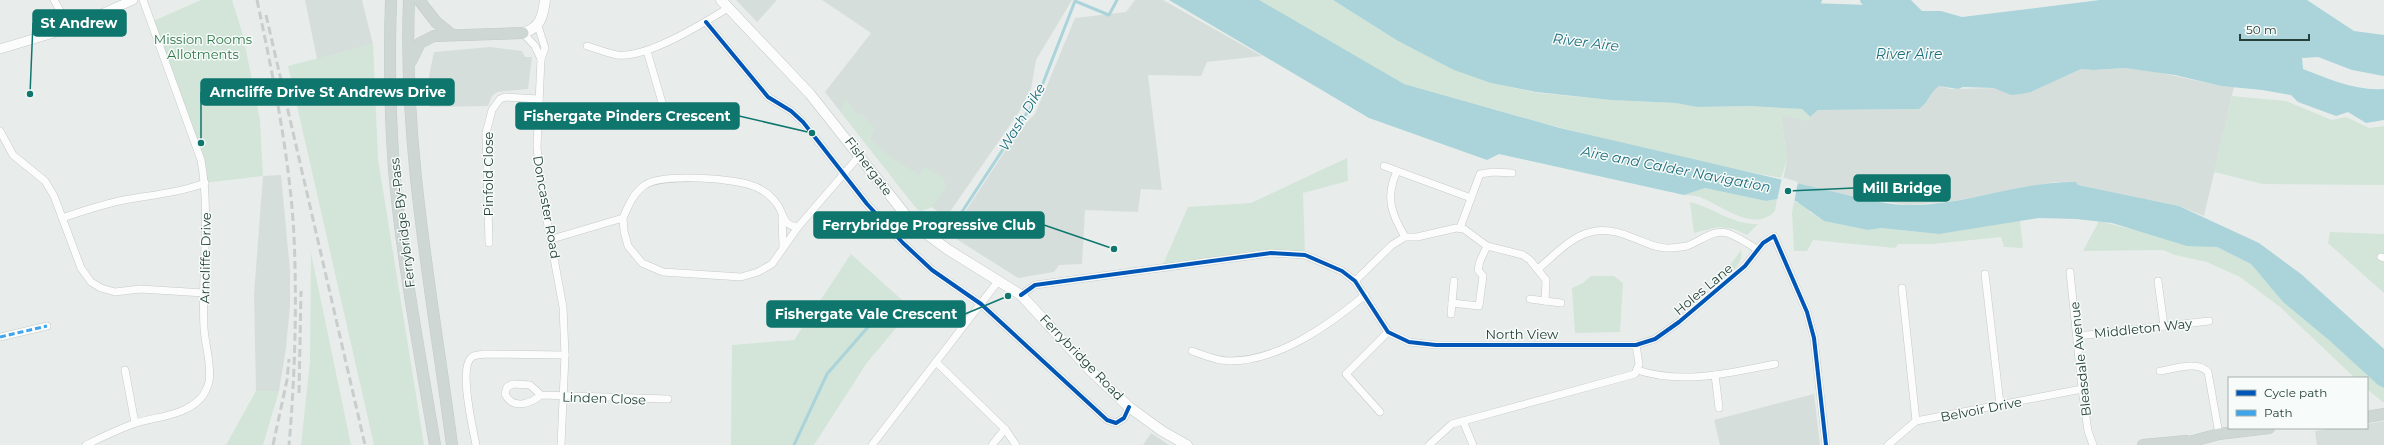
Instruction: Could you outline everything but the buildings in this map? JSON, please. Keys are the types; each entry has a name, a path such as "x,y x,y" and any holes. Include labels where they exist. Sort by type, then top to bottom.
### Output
{"main road":[{"name":"Ferrybridge By-Pass","path":"391,0 390,41 394,169 405,253 436,445"},
{"name":"Ferrybridge By-Pass","path":"409,0 408,37 415,165 423,244 452,445"},
{"path":"419,0 436,22 451,34"},
{"path":"410,67 415,50 420,43 434,36 451,34 489,35 523,33 538,26 544,14 545,0"},
{"name":"Fishergate","path":"721,0 806,88 912,223 947,249 1021,295 1036,309"},
{"name":"Ferrybridge Road","path":"1036,309 1090,370 1130,407 1162,431 1187,445"},
{"path":"2368,417 2384,414"},
{"path":"2178,445 2219,434 2261,429"},
{"path":"2143,445 2193,441"}],"street":[{"path":"54,0 70,28"},
{"path":"0,49 70,28 134,0"},
{"name":"Arncliffe Drive","path":"86,445 105,435 135,423 162,418 185,410 201,398 209,383 210,365 204,328 207,210 205,183 201,160 143,0"},
{"path":"587,46 617,55 647,52 706,22 728,8"},
{"name":"Fishergate","path":"706,22 768,97 791,111 803,122 842,174 903,243 932,270 981,304 1107,420 1116,423 1124,418 1130,407"},
{"name":"Doncaster Road","path":"538,26 545,48 541,59 537,147 538,169 552,239 563,307 565,355 561,445"},
{"path":"523,33 535,46 541,59"},
{"path":"647,52 663,106"},
{"name":"Pinfold Close","path":"489,243 486,133 492,110 500,99 505,97 539,99"},
{"path":"0,131 13,155 45,181 54,196 81,268 91,282 101,288 115,292 140,289 204,293"},
{"path":"798,227 791,227 785,223 778,206 768,195 756,187 741,182 671,178 645,185 629,202 623,218 624,231 628,246 642,262 663,272 741,277 758,272 772,264 798,227 842,174 860,155"},
{"path":"1384,166 1471,198"},
{"path":"1397,171 1390,187 1390,202 1405,237"},
{"path":"1460,228 1480,174 1493,172 1512,173"},
{"path":"62,218 92,208 124,200 186,190 205,183"},
{"path":"782,216 782,248"},
{"path":"552,239 623,218"},
{"path":"1355,281 1392,245 1405,237 1417,237 1460,228 1487,246 1523,255 1538,269 1546,280 1545,301"},
{"path":"1538,269 1575,237 1592,231 1622,233 1654,246 1667,248 1688,245 1700,239 1719,233 1727,233 1757,249"},
{"name":"Holes Lane","path":"1636,345 1655,339 1679,322 1745,266 1757,249 1774,236 1807,312 1814,338 1826,445"},
{"path":"1452,302 1479,306 1483,276 1478,270 1480,261 1487,246"},
{"path":"1021,295 1035,285 1271,253 1305,255 1342,271 1355,281 1388,332 1346,374 1380,412"},
{"name":"Bleasdale Avenue","path":"2070,272 2078,336 2082,390 2088,431 2093,445"},
{"path":"1986,274 2000,404"},
{"path":"872,445 999,280"},
{"path":"1451,314 1454,281"},
{"path":"2158,281 2164,326"},
{"path":"1902,288 1916,421"},
{"path":"1192,351 1208,357 1231,361 1270,352 1314,333 1365,295"},
{"path":"1530,299 1561,303"},
{"name":"Middleton Way","path":"2078,336 2209,321"},
{"path":"0,337 47,326"},
{"name":"North View","path":"1388,332 1409,342 1443,345 1636,345"},
{"path":"1429,445 1446,428 1463,421 1635,374 1639,364 1636,345"},
{"path":"476,445 469,408 467,364 472,357 484,354 565,355"},
{"path":"936,362 1005,429 1016,445"},
{"path":"1637,370 1651,375 1686,377 1715,375 1775,364"},
{"path":"2160,371 2198,365 2208,372 2219,434"},
{"path":"125,370 135,423"},
{"path":"1715,375 1719,408"},
{"name":"Linden Close","path":"541,395 530,384 513,384 507,388 505,394 508,400 514,403 531,403 541,395 668,399"},
{"name":"Belvoir Drive","path":"1888,445 1916,421 2000,404 2082,390"},
{"path":"1463,421 1473,445"},
{"path":"992,445 1005,429"}],"shaded area":[{"path":"305,0 362,0 373,44 317,59"},
{"path":"736,0 777,0 757,22"},
{"path":"822,0 1072,0 1036,60 1031,89 1019,112 938,229 935,225 941,214 932,207 921,211 917,209 825,92 871,33"},
{"path":"1135,0 1163,0 1262,56 1207,62 1201,76 1148,75 1162,190 1141,189 1138,212 1085,210 1082,264 1059,265 1054,272 1018,278 950,235 1018,131 1035,114 1075,18 1126,12"},
{"path":"490,47 522,51 525,57 532,57 528,89 497,92 492,96 488,106 430,107 429,76 434,52"},
{"path":"2125,68 2148,70 2221,86 2234,87 2204,216 2179,206 2078,185 2075,182 2054,182 1948,202 1906,205 1820,190 1783,180 1787,160 1781,115 1810,117 1818,110 1919,109 1930,97 1932,90 1939,86 1951,89 1994,88 2031,92 2081,69 2093,70"},
{"path":"281,175 290,270 290,306 286,348 279,391 256,391 254,294 263,176"},
{"path":"1814,394 1820,445 1720,445 1714,420"},
{"path":"2384,421 2384,445 2317,445 2315,431 2329,429 2368,429 2368,424"},
{"path":"1151,433 1169,445 1143,445"}],"green space":[{"name":"Mission Rooms Allotments","path":"201,0 232,0 243,35 260,120 263,176 205,183 201,160 151,22"},
{"path":"1257,0 1333,0 1398,41 1431,58 1491,83 1538,93 1611,100 1676,103 1697,107 1749,106 1802,109 1810,118 1807,121 1781,115 1787,160 1781,178 1733,169 1592,136 1404,84 1380,73"},
{"path":"373,44 378,159 424,445 374,445 288,66"},
{"path":"2232,96 2286,101 2332,120 2346,117 2369,128 2384,126 2384,185 2263,184 2214,172"},
{"path":"845,98 858,115 862,114 875,129 870,138 886,154 919,175 925,167 944,178 946,188 932,207 921,211 917,209 841,112"},
{"path":"1347,158 1348,181 1303,193 1305,255 1271,253 1161,269 1188,207 1251,203"},
{"path":"1705,188 1766,201 1777,199 1775,211 1767,217 1748,219 1738,216 1700,197 1684,195"},
{"path":"1794,201 1806,206 1810,212 1824,221 1868,230 1881,228 1939,234 2020,220 2023,248 2004,247 2001,237 1933,244 1898,244 1895,248 1813,240 1807,251 1794,251 1792,213"},
{"path":"1690,202 1740,222 1758,224 1747,235 1734,229 1718,227 1694,233"},
{"path":"2099,221 2166,238 2177,243 2217,247 2251,264 2283,302 2330,341 2378,385 2384,388 2384,403 2368,390 2368,377 2354,377 2280,307 2240,277 2207,262 2175,255 2163,250 2083,251"},
{"path":"2330,232 2384,234 2384,293 2328,243"},
{"path":"1741,250 1742,255 1738,265 1717,283"},
{"path":"311,253 351,445 301,445 310,362"},
{"path":"851,254 912,309 866,364 814,445 731,445 732,345 794,340"},
{"path":"1591,276 1614,276 1623,283 1620,332 1575,333 1572,288 1583,283"},
{"path":"256,391 279,391 263,445 226,445"}],"water":[{"name":"Aire and Calder Navigation","path":"1169,0 1259,0 1404,84 1560,128 1869,200 1900,205 1927,205 2033,185 2076,182 2078,185 2179,206 2259,243 2301,274 2384,349 2384,388 2378,385 2330,341 2283,302 2251,264 2217,247 2187,246 2112,223 2076,219 2039,218 1939,234 1881,228 1868,230 1824,221 1796,201 1777,199 1766,201 1705,188 1684,195 1499,154 1487,160 1369,118"},
{"name":"River Aire","path":"1333,0 1810,0 1810,3 1869,5 1874,0 1911,0 1922,11 1941,11 1962,17 2100,0 2307,0 2354,31 2384,35 2384,76 2352,70 2318,57 2302,58 2303,69 2323,77 2352,86 2384,89 2384,120 2366,123 2348,112 2336,116 2298,102 2291,95 2262,90 2221,86 2175,75 2125,68 2093,70 2081,69 2031,92 2011,95 1994,88 1963,87 1958,89 1939,86 1933,91 1919,109 1818,110 1810,117 1802,109 1749,106 1697,107 1676,103 1611,100 1536,92 1491,83 1454,70 1398,41"}],"pier":[{"path":"1782,177 1798,182 1794,203 1777,201"}],"waterway":[{"name":"Wash Dike","path":"950,230 1038,96 1075,1 1109,15 1117,0"},
{"path":"1810,3 1817,0"},
{"path":"1865,0 1871,3"},
{"name":"Wash Dike","path":"794,445 827,374 874,320"}],"railway":[{"path":"257,0 280,117 292,207 295,262 295,315 293,393 289,445"},
{"path":"266,15 365,445"},
{"path":"299,393 301,291"},
{"path":"273,445 287,380 289,359"}],"marked path":[{"path":"0,337 47,326"}],"cycle path":[{"path":"706,22 768,97 791,111 803,122 867,204 903,243 932,270 981,304 1107,420 1116,423 1124,418 1129,407"},
{"path":"1021,295 1035,285 1271,253 1305,255 1342,271 1355,281 1388,332 1409,342 1436,345 1636,345 1655,339 1679,322 1745,266 1763,243 1774,236 1807,312 1814,338 1826,445"}],"place":[{"name":"St Andrew","path":"30,94"},
{"name":"Fishergate Pinders Crescent","path":"812,133"},
{"name":"Arncliffe Drive St Andrews Drive","path":"201,143"},
{"name":"Mill Bridge","path":"1788,191"},
{"name":"Ferrybridge Progressive Club","path":"1114,249"},
{"name":"Fishergate Vale Crescent","path":"1008,296"}]}
